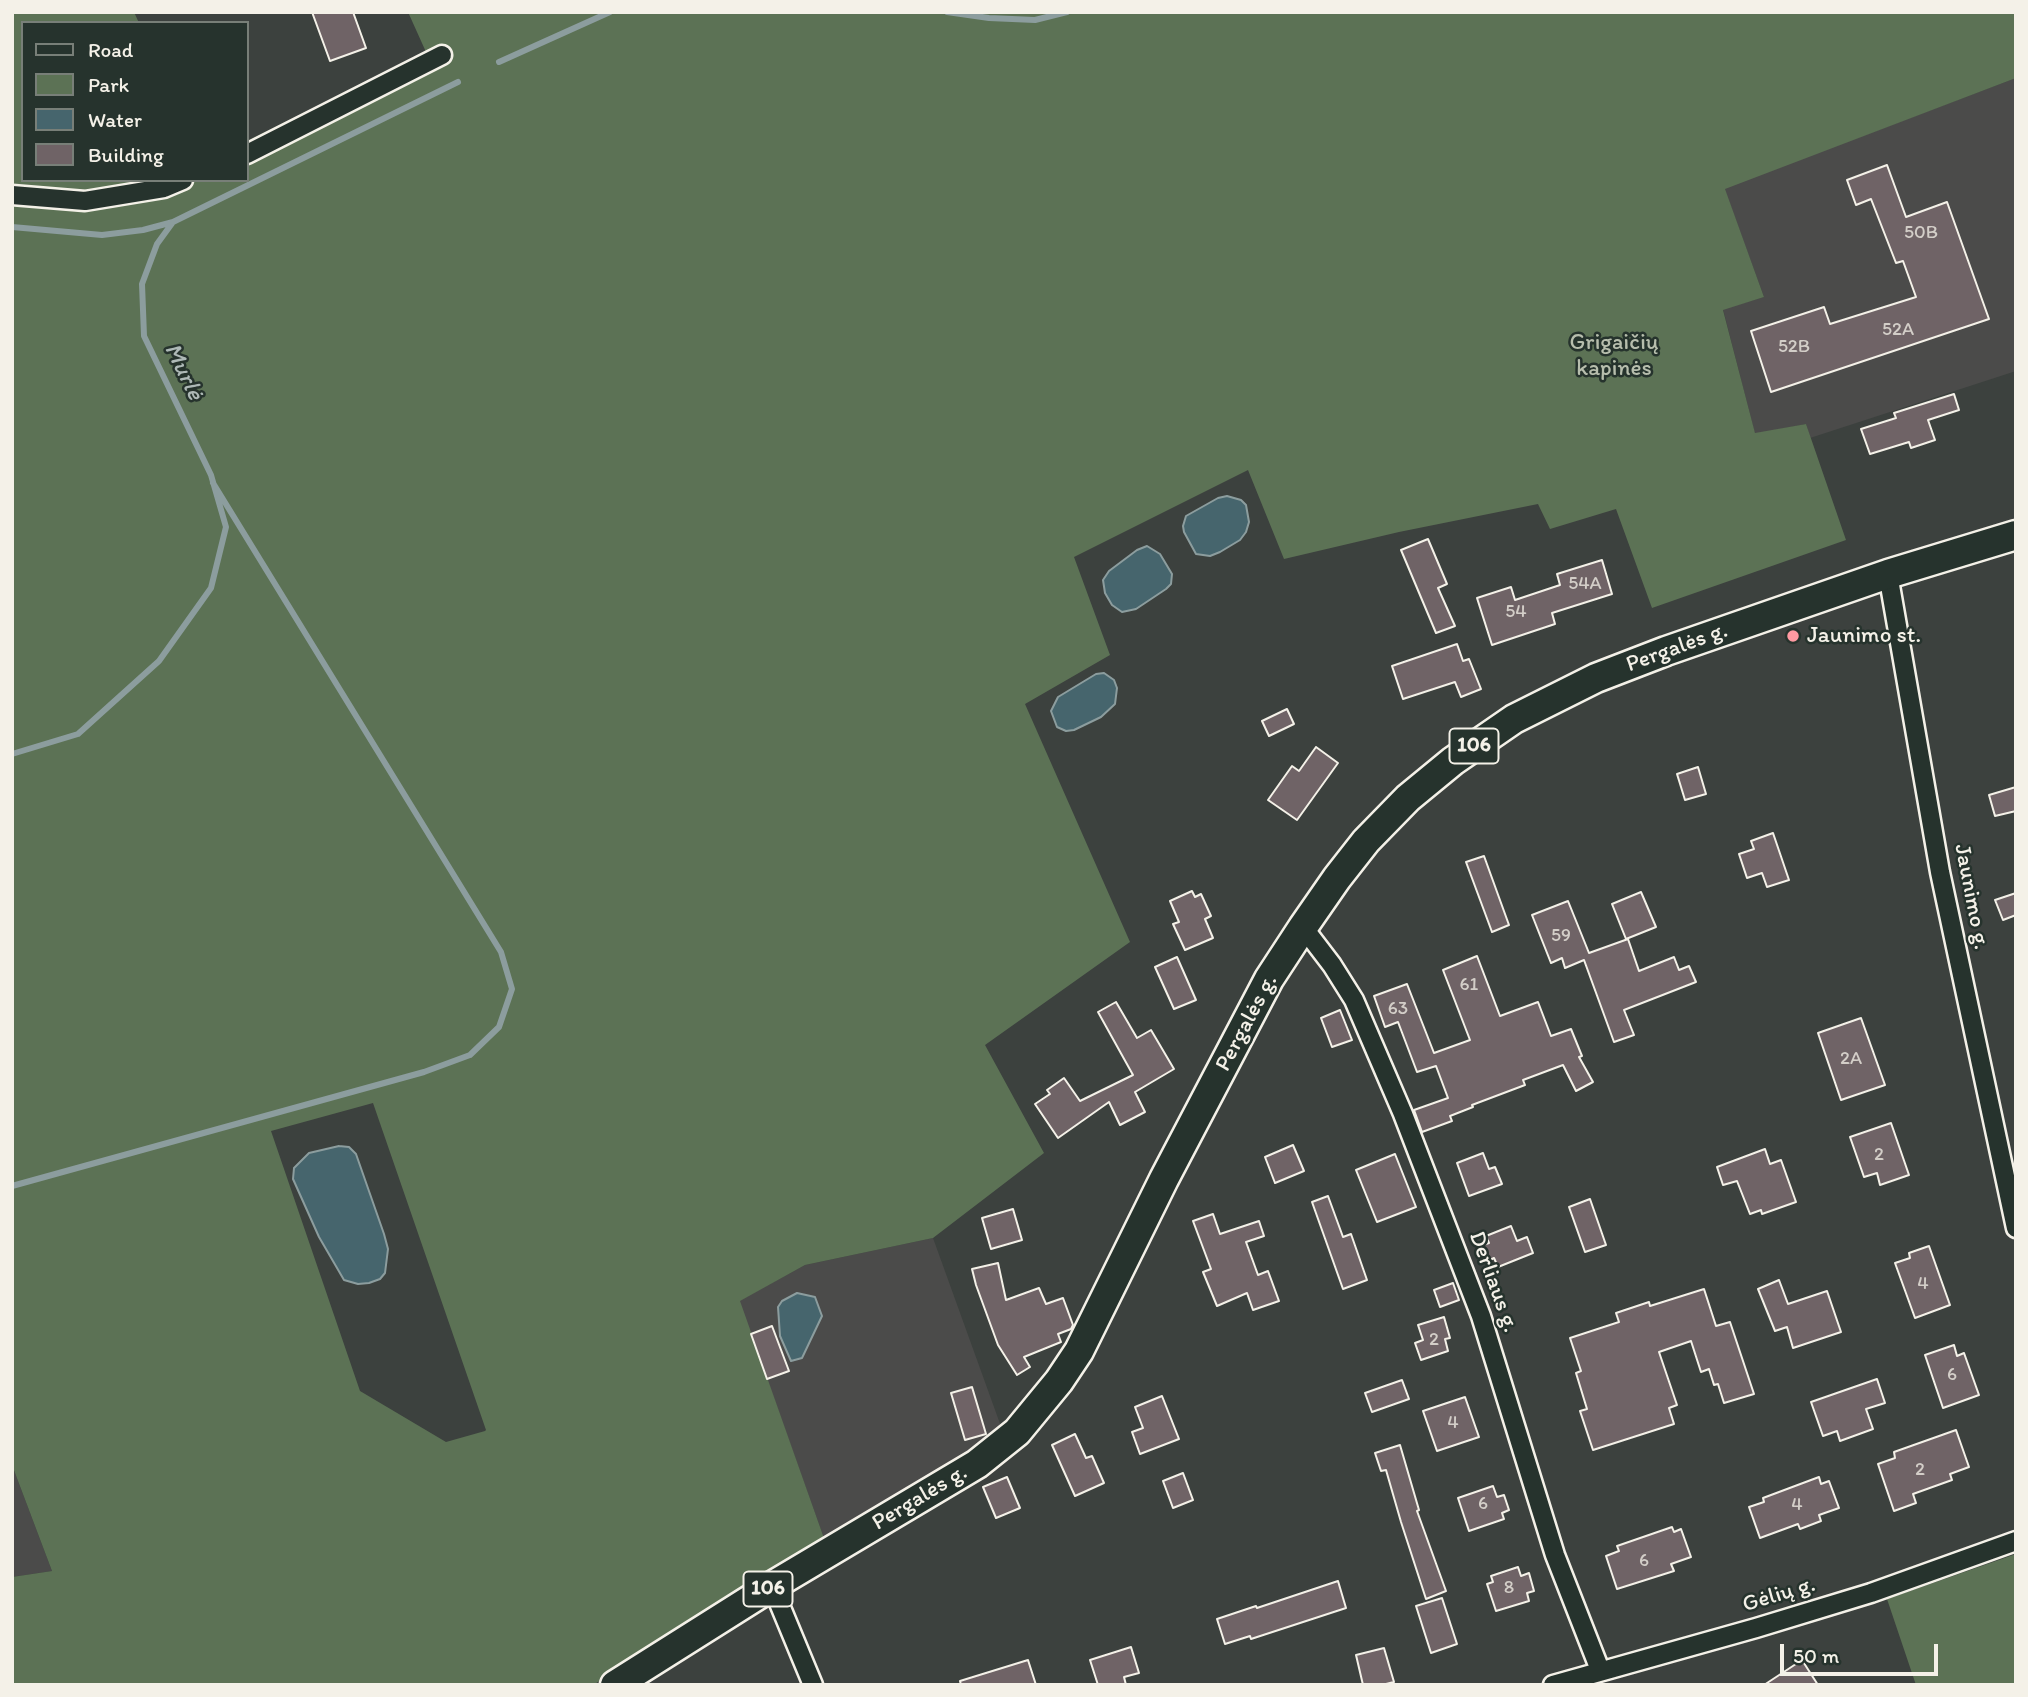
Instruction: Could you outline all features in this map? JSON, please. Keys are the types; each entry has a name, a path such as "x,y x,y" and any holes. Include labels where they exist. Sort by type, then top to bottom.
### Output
{"main road":[{"name":"Pergalės g.","path":"615,1685 772,1586 977,1464 1017,1432 1045,1399 1079,1351 1164,1179 1264,990 1303,927 1359,850 1408,798 1453,761 1514,719 1596,678 1888,574 2016,535"}],"street":[{"path":"248,153 442,55"},
{"path":"12,195 85,201 164,188 178,182"},
{"name":"Jaunimo g.","path":"1888,574 1940,872 2016,1228"},
{"name":"Derliaus g.","path":"1303,927 1354,1000 1403,1114 1481,1316 1555,1555 1600,1671"},
{"name":"Gėlių g.","path":"1553,1685 1756,1629 1846,1601 2016,1541"},
{"path":"772,1586 813,1685"}],"shaded area":[{"path":"2016,78 2016,371 1810,438 1806,424 1755,434 1723,309 1764,297 1724,188"},
{"path":"933,1238 1003,1432 825,1541 739,1301 805,1265"},
{"path":"12,1465 52,1571 12,1577"}],"green space":[{"name":"Grigaičių kapinės","path":"12,12 134,12 138,21 21,21 21,182 248,182 248,141 426,52 408,12 2016,12 2016,78 1725,189 1764,297 1723,310 1755,433 1806,424 1846,540 1652,608 1616,509 1550,529 1538,504 1284,559 1248,470 1074,557 1110,655 1025,704 1130,942 985,1045 1044,1153 933,1238 805,1265 740,1301 825,1541 593,1685 12,1685 12,1577 52,1571 12,1465","holes":["373,1103 485,1431 446,1442 360,1391 271,1131"]},
{"path":"2016,1554 2016,1685 1916,1685 1887,1599"}],"water":[{"path":"1227,496 1241,500 1246,505 1249,522 1246,532 1240,540 1220,552 1210,556 1196,554 1184,532 1186,516 1218,498"},
{"path":"1147,546 1160,554 1172,574 1171,584 1136,609 1122,612 1112,605 1105,593 1103,580 1109,571 1137,550"},
{"path":"1104,673 1114,680 1117,688 1115,704 1101,717 1074,730 1066,731 1057,727 1051,711 1058,697 1096,674"},
{"path":"339,1146 349,1147 356,1154 388,1249 385,1273 380,1279 369,1283 358,1284 344,1280 319,1237 293,1179 294,1168 309,1153"},
{"path":"797,1293 815,1297 822,1316 802,1358 791,1361 780,1336 778,1307 782,1301"}],"building":[{"path":"312,12 353,12 366,48 330,61"},
{"path":"1887,165 1906,217 1947,202 1989,319 1771,392 1751,331 1824,307 1830,324 1916,297 1903,261 1896,263 1871,199 1856,205 1847,180"},
{"path":"1954,394 1959,410 1928,420 1935,440 1911,448 1909,442 1870,454 1861,429 1896,418 1894,413"},
{"path":"1428,539 1447,584 1438,588 1455,626 1436,633 1401,550"},
{"path":"1602,560 1612,594 1552,613 1555,624 1492,645 1477,598 1511,587 1515,600 1560,585 1557,574"},
{"path":"1457,644 1463,661 1469,659 1481,689 1461,697 1455,682 1403,699 1392,666"},
{"path":"1287,709 1294,724 1269,736 1262,721"},
{"path":"1316,747 1338,763 1297,820 1268,800 1292,766 1299,771"},
{"path":"1698,767 1706,794 1685,800 1677,774"},
{"path":"2016,787 2016,811 1995,816 1989,795"},
{"path":"1773,833 1789,880 1767,887 1762,873 1747,878 1739,854 1754,849 1751,841"},
{"path":"1484,856 1509,925 1492,932 1466,862"},
{"path":"1192,891 1195,897 1201,894 1211,916 1205,919 1213,938 1185,950 1173,924 1179,922 1170,901"},
{"path":"1641,892 1656,927 1626,939 1612,904"},
{"path":"2016,893 2016,915 2003,920 1995,900"},
{"path":"1568,901 1589,953 1628,939 1639,971 1674,957 1679,970 1689,966 1696,982 1624,1010 1634,1035 1614,1042 1584,960 1565,968 1562,958 1551,963 1532,915"},
{"path":"1477,956 1500,1016 1538,1002 1551,1036 1571,1029 1582,1056 1579,1057 1593,1082 1576,1091 1563,1065 1523,1080 1525,1085 1472,1105 1473,1107 1450,1116 1452,1121 1422,1132 1414,1110 1448,1098 1436,1066 1417,1072 1398,1022 1385,1027 1374,996 1407,984 1434,1053 1470,1040 1443,970"},
{"path":"1177,957 1196,1000 1174,1009 1155,967"},
{"path":"1116,1002 1137,1038 1151,1030 1174,1069 1135,1092 1145,1112 1120,1125 1109,1102 1058,1138 1035,1104 1050,1094 1047,1090 1064,1078 1080,1101 1133,1075 1098,1012"},
{"path":"1340,1010 1352,1040 1332,1047 1321,1018"},
{"path":"1861,1018 1885,1085 1841,1100 1818,1033"},
{"path":"1891,1123 1909,1175 1880,1185 1877,1173 1864,1177 1850,1137"},
{"path":"1293,1145 1304,1171 1275,1183 1265,1157"},
{"path":"1765,1149 1770,1164 1781,1160 1796,1202 1762,1214 1761,1210 1750,1214 1737,1181 1723,1185 1717,1167"},
{"path":"1483,1153 1489,1169 1495,1167 1502,1184 1469,1196 1457,1163"},
{"path":"1395,1154 1416,1207 1377,1222 1356,1170"},
{"path":"1328,1196 1343,1237 1351,1234 1367,1280 1343,1289 1312,1202"},
{"path":"1590,1199 1606,1245 1585,1252 1569,1207"},
{"path":"1013,1209 1022,1240 991,1249 982,1218"},
{"path":"1213,1214 1220,1234 1259,1221 1264,1236 1246,1242 1258,1275 1268,1271 1279,1301 1253,1310 1247,1293 1217,1306 1203,1272 1211,1269 1193,1221"},
{"path":"1511,1226 1517,1241 1527,1237 1533,1253 1498,1267 1494,1258 1486,1262 1480,1246 1489,1243 1486,1236"},
{"path":"1929,1246 1950,1305 1915,1318 1895,1263 1910,1258 1909,1253"},
{"path":"998,1263 1006,1300 1039,1288 1046,1304 1063,1298 1073,1325 1071,1329 1058,1334 1061,1342 1024,1357 1030,1367 1017,1375 998,1345 972,1269"},
{"path":"1779,1280 1788,1304 1827,1291 1841,1332 1793,1348 1787,1327 1775,1331 1758,1289"},
{"path":"1453,1283 1459,1300 1440,1307 1434,1290"},
{"path":"1704,1289 1716,1326 1730,1322 1754,1394 1724,1403 1718,1384 1714,1385 1709,1369 1701,1372 1691,1341 1659,1352 1677,1405 1669,1408 1674,1424 1593,1450 1580,1411 1587,1409 1576,1373 1581,1371 1570,1338 1619,1322 1616,1313 1649,1302 1650,1306"},
{"path":"1444,1317 1450,1338 1445,1339 1448,1351 1421,1360 1415,1343 1423,1340 1418,1325"},
{"path":"772,1326 789,1371 767,1379 751,1334"},
{"path":"1954,1345 1957,1356 1964,1353 1979,1395 1943,1408 1925,1355"},
{"path":"1877,1379 1885,1403 1866,1409 1873,1429 1840,1441 1837,1431 1823,1436 1811,1402"},
{"path":"1402,1380 1409,1399 1372,1412 1365,1393"},
{"path":"972,1387 986,1434 965,1440 951,1393"},
{"path":"1162,1396 1179,1439 1140,1454 1132,1432 1143,1428 1135,1407"},
{"path":"1465,1397 1479,1437 1437,1451 1423,1411"},
{"path":"1956,1430 1969,1467 1950,1474 1952,1480 1913,1494 1916,1503 1894,1511 1878,1464 1895,1458 1894,1452"},
{"path":"1075,1434 1086,1458 1092,1456 1104,1483 1075,1496 1052,1445"},
{"path":"1400,1445 1419,1510 1417,1511 1446,1591 1426,1599 1386,1470 1381,1471 1375,1453"},
{"path":"1183,1473 1193,1500 1173,1508 1163,1481"},
{"path":"1007,1477 1020,1508 996,1518 983,1487"},
{"path":"1819,1477 1821,1484 1829,1481 1839,1508 1819,1515 1821,1521 1800,1529 1798,1524 1760,1538 1749,1507 1764,1502 1763,1498"},
{"path":"1493,1486 1497,1497 1504,1495 1509,1510 1502,1513 1504,1519 1469,1531 1458,1498"},
{"path":"1672,1527 1674,1532 1681,1529 1691,1557 1671,1564 1674,1571 1617,1589 1606,1556 1619,1551 1617,1546"},
{"path":"1518,1567 1521,1576 1529,1573 1534,1591 1527,1593 1529,1601 1496,1611 1487,1584 1493,1582 1491,1576"},
{"path":"1338,1581 1346,1608 1251,1639 1250,1636 1225,1644 1217,1619"},
{"path":"1442,1598 1457,1644 1431,1653 1416,1606"},
{"path":"1131,1647 1139,1673 1124,1677 1126,1685 1098,1685 1090,1660"},
{"path":"1384,1648 1394,1682 1363,1685 1356,1655"},
{"path":"1028,1660 1036,1685 961,1685 960,1681"},
{"path":"1802,1660 1818,1685 1764,1685"}],"waterway":[{"name":"Murlė","path":"499,62 610,12"},
{"name":"Murlė","path":"947,12 989,18 1035,20 1067,12"},
{"name":"Murlė","path":"12,754 78,734 159,661 211,588 226,527 211,475 144,336 142,284 157,244 173,222 458,82"},
{"path":"12,227 102,235 143,230 173,222"},
{"path":"12,1186 424,1072 470,1055 499,1027 512,989 501,952 213,483"}],"place":[{"name":"Jaunimo st.","path":"1793,636"}]}
